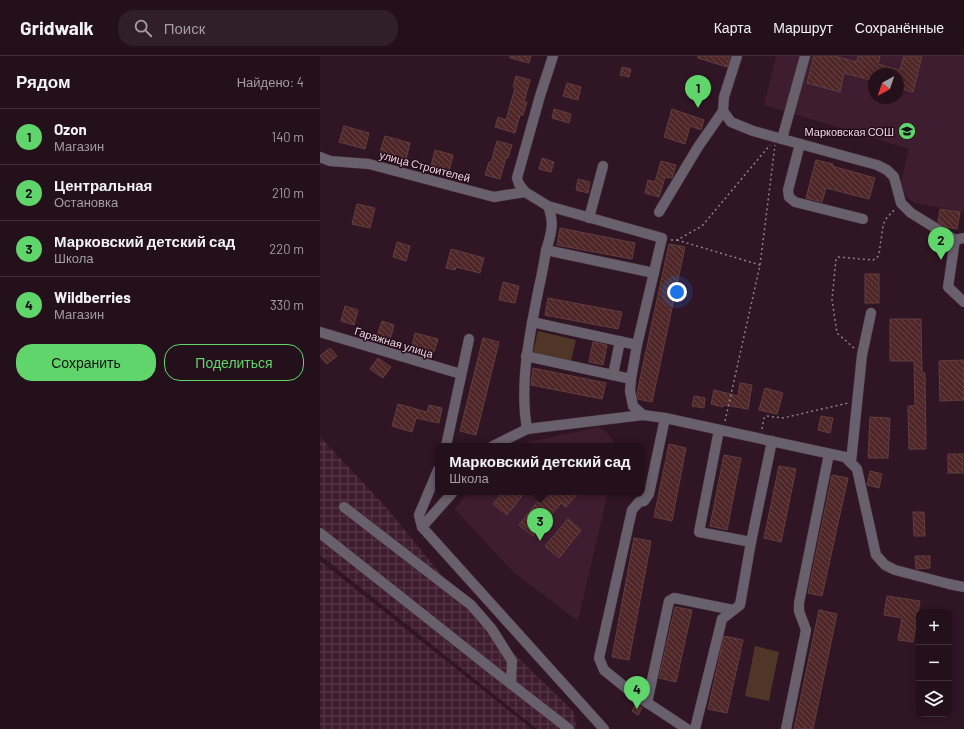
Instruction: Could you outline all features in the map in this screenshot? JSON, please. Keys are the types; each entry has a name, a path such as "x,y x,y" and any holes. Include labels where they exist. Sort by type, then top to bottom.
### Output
{"street":[{"path":"553,56 517,178 519,184 525,192 548,206 662,238 637,345 631,379 630,391 633,406 643,415"},
{"path":"659,212 698,147 723,111 724,97 737,56"},
{"path":"779,138 806,56"},
{"path":"723,111 731,122 753,131 877,165 886,170 894,177 901,203 911,213 959,239 948,287 964,302"},
{"path":"800,144 788,190 789,197 795,202 863,219"},
{"name":"улица Строителей","path":"320,157 330,161 369,164 494,197 525,192"},
{"path":"589,218 603,166"},
{"path":"527,429 524,413 526,356 546,250 553,229 552,215 548,206"},
{"path":"546,250 654,273"},
{"path":"851,462 862,356 871,313"},
{"path":"532,322 637,345"},
{"name":"Гаражная улица","path":"320,332 461,374"},
{"path":"447,443 469,338"},
{"path":"613,375 620,341"},
{"path":"526,356 631,379"},
{"path":"499,443 527,429 643,415 665,418 829,454 837,454 845,457 857,469 876,555 885,565 895,570 964,587"},
{"path":"665,418 649,494 644,501 638,502 632,510 599,658 604,670 682,728"},
{"path":"721,430 699,532 751,542"},
{"path":"695,729 722,619 740,605 751,542 772,441"},
{"path":"786,729 806,630 799,611 799,603 829,454"},
{"path":"435,477 419,515 422,526 599,727"},
{"path":"422,526 450,495"},
{"path":"344,508 471,605 491,628 512,660 511,684"},
{"path":"320,533 569,729"},
{"path":"647,703 669,602 674,598 733,610"}],"path":[{"path":"676,240 702,226 779,138"},
{"path":"721,430 760,265 779,138"},
{"path":"862,356 837,333 832,300 836,259 838,257 873,260 877,258 885,220 901,203"},
{"path":"662,238 676,240 760,265"},
{"path":"760,439 764,418 766,416 784,418 858,401"}],"shaded area":[{"name":"Марковская СОШ","path":"776,56 964,56 964,212 915,203 907,197 900,185 909,149 764,105"},
{"path":"538,331 576,340 571,361 533,352"},
{"path":"599,427 605,431 615,443 524,443"},
{"path":"320,437 385,506 474,615 574,712 577,729 537,729 320,555"},
{"path":"466,495 607,495 578,621 513,572 455,509"},
{"path":"320,561 532,729 320,729"},
{"path":"755,646 779,652 769,701 745,696"}],"building":[{"path":"510,56 531,56 529,63 510,58"},
{"path":"698,56 730,56 727,67 698,58"},
{"path":"814,56 834,56 857,62 858,56 880,56 878,64 893,68 868,68 868,79 844,73 840,92 807,83"},
{"path":"904,56 922,56 913,92 904,90 904,68 901,68"},
{"path":"622,67 631,69 629,77 620,75"},
{"path":"516,76 530,80 524,102 527,102 523,115 520,115 515,133 495,127 498,117 506,120 515,88 513,87"},
{"path":"567,83 581,87 578,100 563,96"},
{"path":"554,109 571,114 569,123 552,118"},
{"path":"672,109 704,120 701,130 690,126 685,144 664,137"},
{"path":"344,126 369,133 365,149 339,142"},
{"path":"385,136 410,143 406,159 380,152"},
{"path":"497,141 512,145 508,158 506,158 500,179 485,175 489,162 491,162"},
{"path":"435,150 453,155 449,171 431,166"},
{"path":"542,158 554,162 551,172 539,169"},
{"path":"816,160 875,178 869,199 826,188 822,202 806,198"},
{"path":"661,161 676,165 672,178 665,177 659,197 645,193 648,180 655,182"},
{"path":"578,179 590,182 588,193 576,190"},
{"path":"357,204 375,208 370,228 352,224"},
{"path":"940,209 960,212 957,229 946,227 938,222"},
{"path":"560,228 635,243 632,259 557,245"},
{"path":"397,242 410,246 406,261 393,257"},
{"path":"669,244 685,247 652,402 638,399 637,393"},
{"path":"451,249 484,258 480,273 456,267 455,270 446,268"},
{"path":"865,274 879,274 879,303 865,303"},
{"path":"503,282 519,286 515,303 499,300"},
{"path":"548,298 622,312 618,329 545,315"},
{"path":"345,306 358,310 354,325 341,321"},
{"path":"890,319 921,319 922,373 925,373 926,449 909,449 908,406 915,406 914,361 890,361"},
{"path":"382,321 394,325 390,340 377,336"},
{"path":"415,333 438,339 434,352 412,346"},
{"path":"483,338 499,342 476,435 460,431"},
{"path":"593,342 607,345 603,365 589,362"},
{"path":"330,348 337,356 327,364 320,356"},
{"path":"378,358 391,367 383,378 370,369"},
{"path":"964,360 964,400 940,401 939,361"},
{"path":"533,368 606,383 602,399 531,385"},
{"path":"740,383 752,385 748,409 724,405 723,407 711,404 714,390 738,396"},
{"path":"765,388 783,393 777,414 759,410"},
{"path":"694,396 705,398 704,408 692,406"},
{"path":"398,404 427,412 429,405 442,408 439,423 416,418 412,432 392,426"},
{"path":"821,416 833,418 830,433 818,430"},
{"path":"870,417 890,418 888,458 868,458"},
{"path":"669,444 686,448 672,521 654,517"},
{"path":"948,454 963,454 963,473 948,473"},
{"path":"724,455 741,458 727,530 710,526"},
{"path":"779,466 796,469 781,542 764,538"},
{"path":"870,471 882,474 879,488 867,485"},
{"path":"832,475 848,478 822,596 808,593"},
{"path":"500,495 523,495 507,515 493,504"},
{"path":"543,495 576,495 566,507 561,503 533,536 519,525"},
{"path":"913,512 924,512 925,536 914,536"},
{"path":"568,519 581,530 559,558 545,546"},
{"path":"634,538 651,541 629,660 612,657"},
{"path":"915,556 930,556 930,568 916,569"},
{"path":"887,596 920,601 919,609 916,609 916,624 913,642 898,640 902,618 884,615"},
{"path":"675,607 692,610 676,682 659,678"},
{"path":"819,610 837,614 813,729 794,729"},
{"path":"724,636 743,640 727,713 708,709"},
{"path":"636,704 642,708 638,715 632,711"}],"place":[{"name":"Ozon","path":"698,108"},
{"name":"Марковская СОШ","path":"907,131"},
{"name":"Центральная","path":"941,260"},
{"name":"Марковский детский сад","path":"540,541"},
{"name":"Wildberries","path":"637,709"}]}
